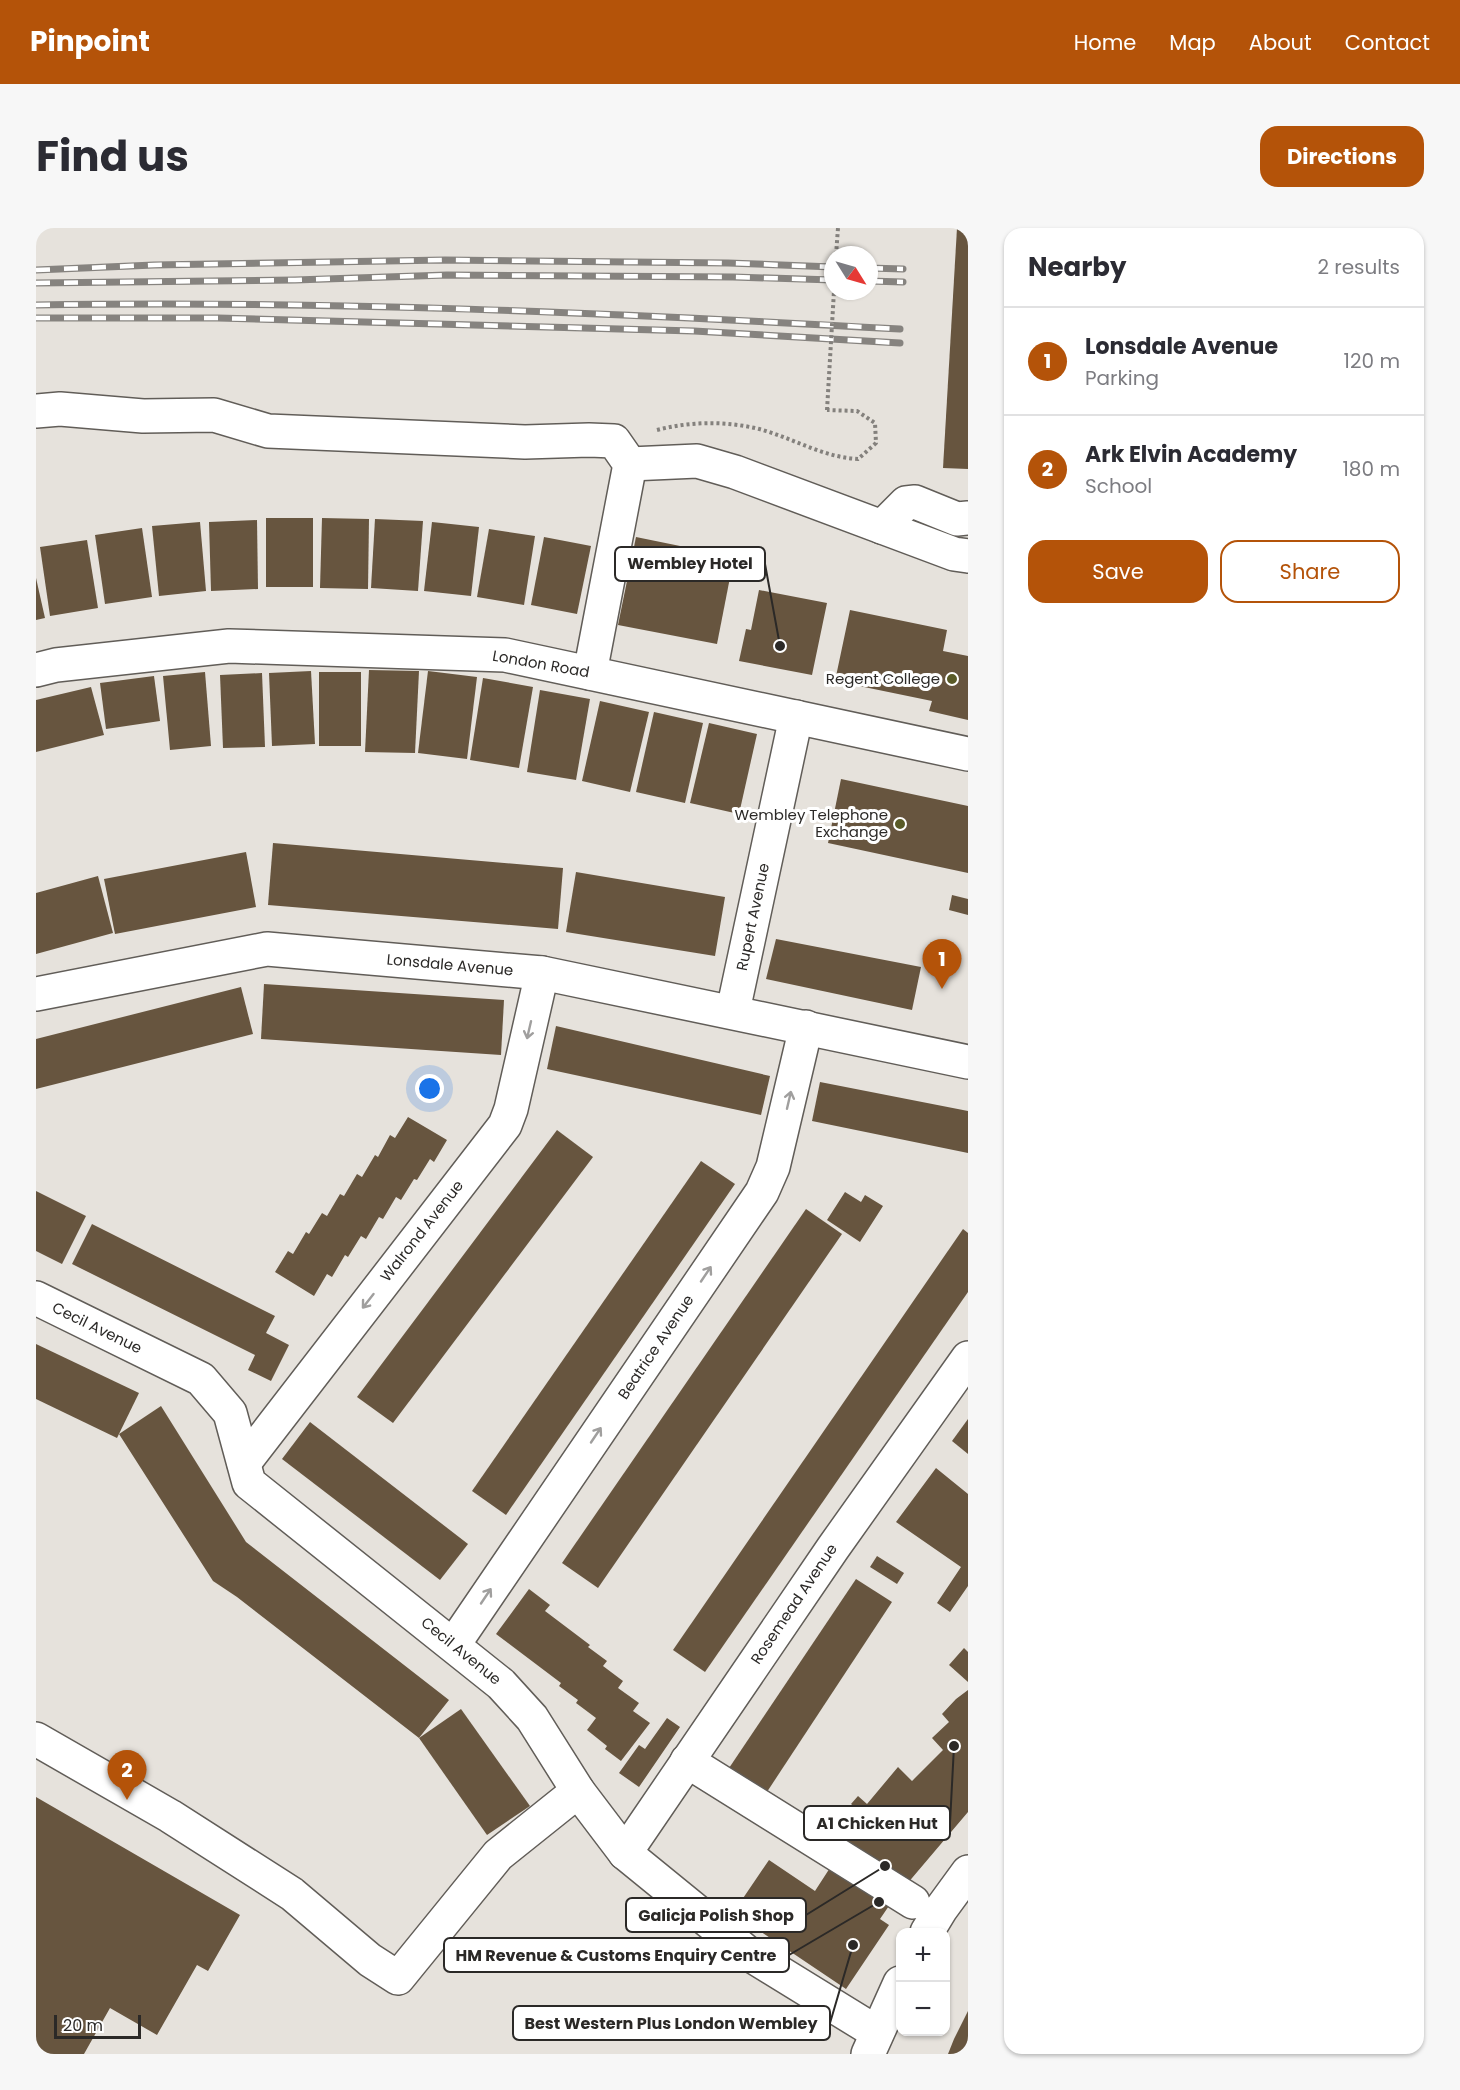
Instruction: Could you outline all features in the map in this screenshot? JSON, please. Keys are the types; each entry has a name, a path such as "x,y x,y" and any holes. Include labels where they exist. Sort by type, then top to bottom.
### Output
{"street":[{"path":"36,411 60,409 143,416 214,415 268,431 525,442 614,441 630,464 590,673"},
{"path":"630,464 697,461 735,472 954,554 968,556"},
{"path":"882,527 906,503 915,502 957,519 968,518"},
{"name":"London Road","path":"36,670 56,665 229,646 505,655 968,754"},
{"name":"Rupert Avenue","path":"733,1011 796,717"},
{"name":"Lonsdale Avenue","path":"36,994 267,949 542,973 733,1011 968,1062"},
{"name":"Walrond Avenue","path":"244,1463 505,1125 511,1109 542,973"},
{"name":"Beatrice Avenue","path":"454,1644 762,1192 773,1167 806,1027"},
{"name":"Cecil Avenue","path":"36,1298 201,1379 230,1413 249,1483 454,1644 501,1684 532,1718 578,1791 625,1853 749,1954 872,2043"},
{"name":"Rosemead Avenue","path":"625,1853 833,1548 968,1358"},
{"path":"36,1739 170,1816 292,1894 370,1960 398,1978 498,1855 578,1791"},
{"path":"687,1761 913,1902"},
{"path":"929,1928 968,1872"},
{"path":"872,2043 896,1992"}],"path":[{"path":"837,246 838,228"},
{"path":"630,464 642,433 701,422 751,427 839,458 858,459 876,443 875,423 857,411 827,410 833,300"}],"building":[{"path":"957,228 968,228 968,469 943,468"},
{"path":"266,518 313,518 313,587 266,587"},
{"path":"322,518 369,519 368,589 320,588"},
{"path":"375,519 423,521 418,591 371,588"},
{"path":"257,520 258,589 211,591 209,522"},
{"path":"200,522 206,591 159,596 152,526"},
{"path":"432,522 479,527 471,596 424,591"},
{"path":"142,528 152,597 105,604 95,535"},
{"path":"489,529 535,536 524,605 477,597"},
{"path":"544,537 591,546 577,614 531,605"},
{"path":"636,537 734,557 717,644 618,625"},
{"path":"87,540 98,608 50,616 40,547"},
{"path":"36,578 45,618 36,620"},
{"path":"759,590 827,603 812,675 739,661 746,629 751,630"},
{"path":"850,610 947,630 943,651 968,656 968,720 929,711 932,701 835,681"},
{"path":"369,670 419,671 415,753 365,752"},
{"path":"311,671 315,744 272,746 269,673"},
{"path":"428,671 477,677 467,759 418,753"},
{"path":"205,672 211,746 170,750 163,676"},
{"path":"319,672 361,672 361,746 319,746"},
{"path":"262,673 265,747 223,748 220,675"},
{"path":"154,676 160,721 106,729 100,683"},
{"path":"483,678 533,687 519,768 470,760"},
{"path":"91,687 104,735 36,752 36,700"},
{"path":"540,690 590,699 576,780 527,772"},
{"path":"600,701 649,712 630,792 582,781"},
{"path":"654,712 703,723 685,803 636,792"},
{"path":"709,723 757,734 739,814 690,803"},
{"name":"Wembley Telephone Exchange","path":"841,779 968,806 968,873 828,843"},
{"path":"273,843 563,868 558,929 268,905"},
{"path":"246,852 256,907 115,934 104,879"},
{"path":"576,872 725,897 715,956 566,932"},
{"path":"98,876 113,933 36,954 36,893"},
{"path":"952,895 968,899 968,915 949,910"},
{"path":"776,939 921,967 912,1010 766,979"},
{"path":"264,984 504,1000 501,1055 261,1039"},
{"path":"241,987 253,1034 36,1089 36,1039"},
{"path":"556,1026 770,1076 761,1115 547,1069"},
{"path":"820,1082 968,1111 968,1153 812,1121"},
{"path":"408,1117 447,1140 434,1162 430,1159 401,1200 396,1197 383,1219 379,1217 366,1239 361,1236 348,1257 345,1255 332,1277 327,1274 314,1296 275,1272 288,1251 293,1254 306,1232 309,1234 322,1213 327,1216 340,1194 344,1196 357,1174 362,1177 375,1155 378,1157 390,1135 395,1138"},
{"path":"557,1130 593,1157 393,1423 357,1397"},
{"path":"701,1161 735,1184 506,1515 472,1491"},
{"path":"36,1191 86,1216 62,1264 36,1251"},
{"path":"845,1192 861,1202 865,1195 883,1206 860,1242 827,1220"},
{"path":"806,1209 842,1234 598,1588 562,1563"},
{"path":"92,1224 275,1316 266,1333 289,1345 271,1381 248,1370 255,1355 72,1264"},
{"path":"963,1229 968,1233 968,1292 705,1672 673,1650"},
{"path":"36,1344 139,1393 117,1438 36,1399"},
{"path":"161,1406 246,1542 449,1700 419,1738 237,1597 213,1581 119,1434"},
{"path":"968,1419 968,1454 952,1441"},
{"path":"310,1422 468,1544 440,1580 282,1459"},
{"path":"936,1468 968,1494 968,1586 950,1612 937,1603 961,1567 896,1522"},
{"path":"877,1556 904,1573 897,1584 870,1567"},
{"path":"856,1579 892,1602 761,1801 723,1777"},
{"path":"529,1589 550,1605 545,1611 607,1661 603,1666 623,1681 618,1688 639,1703 633,1711 650,1723 621,1761 605,1749 607,1746 587,1730 596,1718 576,1703 578,1700 559,1686 561,1683 496,1634"},
{"path":"964,1648 968,1652 968,1682 949,1665"},
{"path":"968,1690 968,1812 901,1891 847,1843 856,1828 864,1834 872,1822 851,1804 858,1796 867,1804 898,1767 912,1781 943,1750 932,1738 949,1722 942,1714"},
{"path":"461,1709 530,1806 487,1835 419,1738"},
{"path":"667,1718 680,1727 639,1787 619,1773 639,1745 645,1749"},
{"path":"36,1797 240,1915 208,1971 197,1965 157,2035 110,2008 84,2054 36,2054"},
{"path":"837,1857 895,1897 880,1919 889,1925 846,1989 733,1913 769,1860 815,1891"},
{"path":"968,2011 968,2054 948,2054 954,2039"}],"railway":[{"path":"36,270 154,265 445,260 728,263 824,267"},
{"path":"878,268 903,269"},
{"path":"36,283 295,280 447,275 824,280"},
{"path":"878,281 903,282"},
{"path":"36,305 360,306 900,329"},
{"path":"36,318 218,318 694,331 900,343"}],"place":[{"name":"Wembley Hotel","path":"780,646"},
{"name":"Regent College","path":"952,679"},
{"name":"Wembley Telephone Exchange","path":"900,824"},
{"name":"Lonsdale Avenue","path":"942,989"},
{"name":"A1 Chicken Hut","path":"954,1746"},
{"name":"Ark Elvin Academy","path":"127,1800"},
{"name":"Galicja Polish Shop","path":"885,1866"},
{"name":"HM Revenue & Customs Enquiry Centre","path":"879,1902"},
{"name":"Best Western Plus London Wembley","path":"853,1945"}]}
